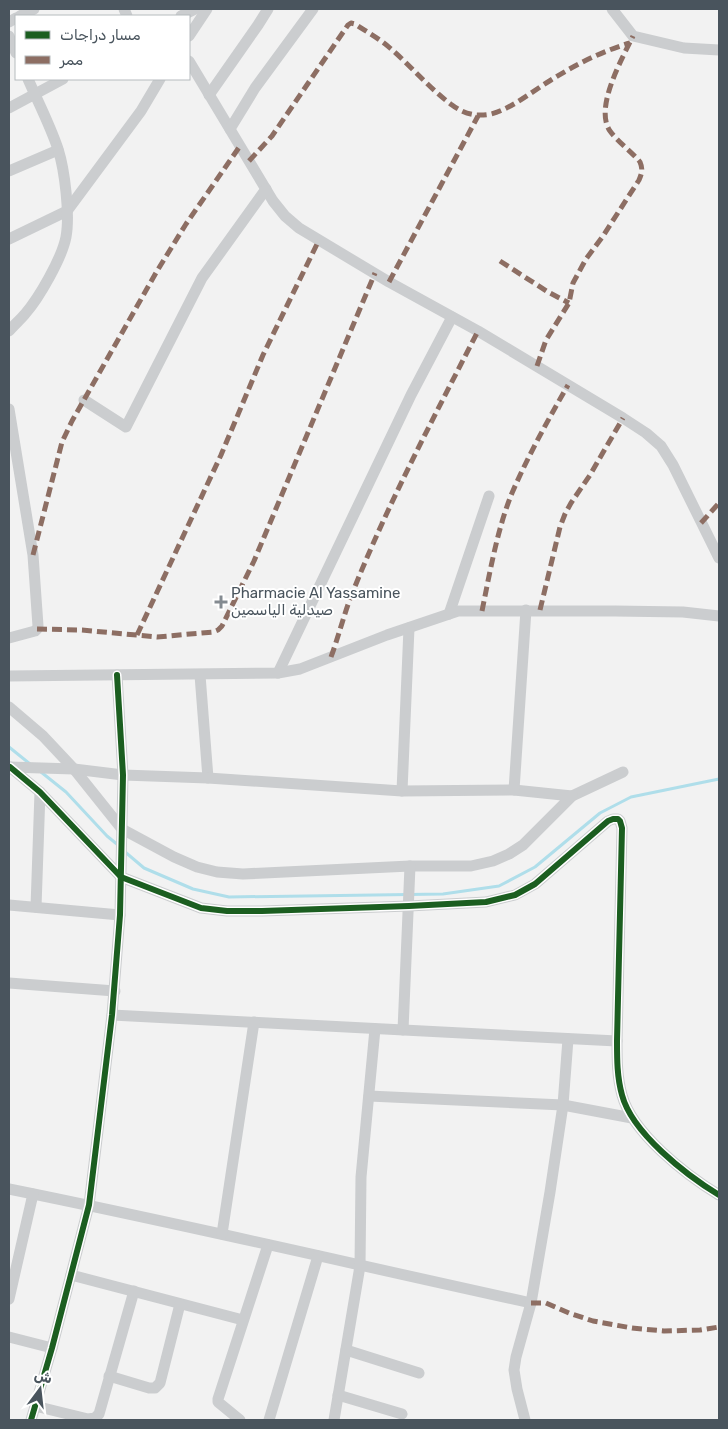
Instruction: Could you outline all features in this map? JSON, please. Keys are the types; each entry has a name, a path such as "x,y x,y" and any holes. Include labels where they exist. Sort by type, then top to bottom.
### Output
{"street":[{"path":"22,15 34,9"},
{"path":"183,15 195,9"},
{"path":"190,34 207,9"},
{"path":"209,95 268,9"},
{"path":"230,129 255,88 313,9"},
{"path":"612,9 633,36 684,48 719,50"},
{"path":"9,36 15,51"},
{"path":"190,63 266,190 285,216 299,228 646,433 661,446 673,465 719,558"},
{"path":"9,331 26,313 55,266 66,237 67,211 65,189 58,150 28,80"},
{"path":"9,108 61,80"},
{"path":"9,239 67,211 141,112 159,80"},
{"path":"9,171 58,150"},
{"path":"84,400 126,427 202,278 266,190"},
{"path":"278,673 411,395 452,317"},
{"path":"9,638 35,631 38,626 33,555 10,417"},
{"path":"449,614 489,496"},
{"path":"514,790 526,610"},
{"path":"9,676 278,673 300,669 387,635 458,611 664,612 719,616"},
{"path":"402,791 409,628"},
{"path":"31,1420 52,1348 89,1205 112,1015 120,915 123,775 117,675"},
{"path":"200,675 208,778"},
{"path":"9,707 43,736 74,768 122,833 197,867 217,872 243,874 410,866 471,866 493,861 523,845 572,796 623,772"},
{"path":"10,767 74,768 123,775 208,778 402,791 514,790 572,796"},
{"path":"10,767 40,792 121,872 201,908 262,911 409,903 486,902 515,894 535,884 608,821 618,818 622,828 617,1041 621,1094 632,1118 657,1146 692,1176 719,1195"},
{"path":"36,907 40,792"},
{"path":"403,1030 410,866"},
{"path":"9,905 120,915"},
{"path":"9,982 114,991"},
{"path":"112,1015 617,1041"},
{"path":"222,1234 254,1022"},
{"path":"334,1420 360,1266 361,1178 375,1029"},
{"path":"525,1420 514,1370 531,1303 550,1192 563,1105 568,1039"},
{"path":"369,1096 563,1105 632,1118"},
{"path":"9,1189 531,1303"},
{"path":"9,1295 33,1194"},
{"path":"240,1420 218,1402 218,1399 268,1245"},
{"path":"269,1420 318,1256"},
{"path":"71,1275 243,1320"},
{"path":"35,1406 88,1419 95,1418 110,1376 134,1291"},
{"path":"110,1376 149,1388 155,1388 160,1383 180,1304"},
{"path":"9,1337 52,1348"},
{"path":"346,1350 419,1373"},
{"path":"338,1394 402,1414"}],"waterway":[{"path":"9,747 30,764"},
{"path":"41,772 66,792 107,836 118,845"},
{"path":"124,851 144,868 193,889 229,897 443,894 499,886 535,867 600,813 631,797 719,779"}],"marked path":[{"path":"249,161 272,136 351,23 386,45 452,105 461,111 475,115 499,112 560,74 599,54 630,43"},
{"path":"537,366 546,340 569,303 573,283 586,259 603,236 641,175 640,162 610,131 606,121 605,110 611,84 633,36"},
{"path":"389,282 478,116"},
{"path":"33,555 62,442 72,421 157,271 186,224 240,146"},
{"path":"137,635 221,455 263,355 319,240"},
{"path":"500,261 548,292 569,303"},
{"path":"37,629 82,630 157,637 213,632 222,626 254,561 375,273"},
{"path":"331,657 350,599 379,531 478,331"},
{"path":"482,611 498,536 512,493 538,438 568,385"},
{"path":"540,610 560,527 565,514 623,418"},
{"path":"701,523 719,503"},
{"path":"531,1303 546,1303 593,1321 632,1328 664,1331 700,1330 719,1327"}],"cycle path":[{"path":"31,1420 52,1348 89,1205 112,1015 120,915 123,775 117,675"},
{"path":"10,767 40,792 121,877 201,908 227,911 486,902 515,895 535,884 608,821 618,819 622,828 617,1054 620,1088 628,1109 648,1138 676,1165 719,1195"}],"place":[{"name":"Pharmacie Al Yassamine صيدلية الياسمين","path":"221,602"}]}
